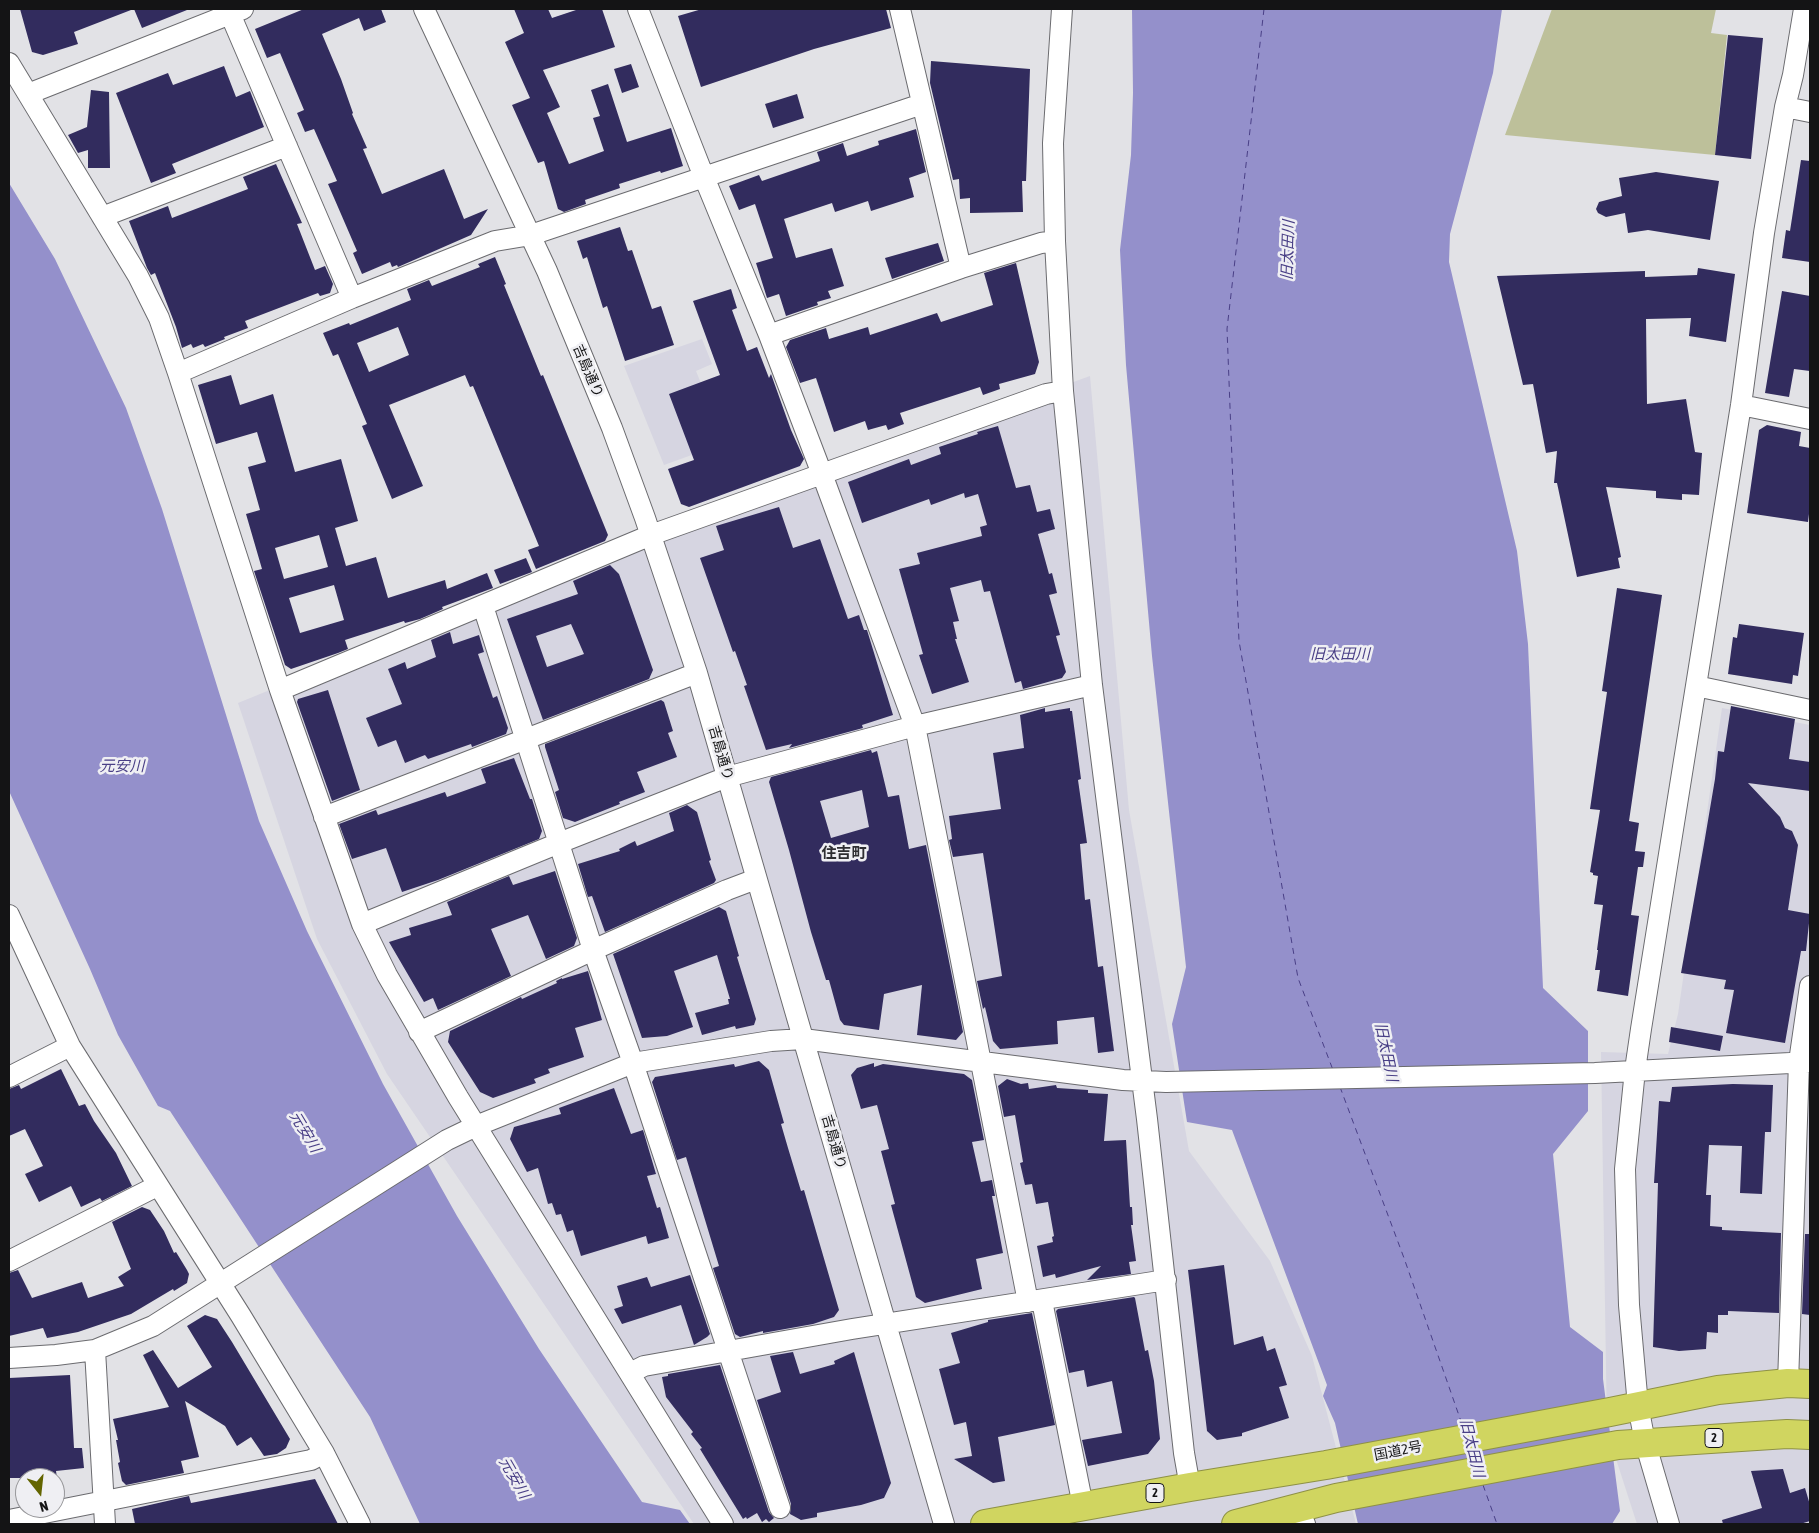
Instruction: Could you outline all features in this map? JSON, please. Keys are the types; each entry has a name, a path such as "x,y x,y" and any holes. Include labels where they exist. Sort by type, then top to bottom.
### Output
{"highway":[{"name":"国道2号","path":"986,1524 1190,1487 1326,1465 1718,1390 1799,1384"},
{"name":"2","path":"1236,1524 1301,1516 1336,1498 1618,1445 1787,1434 1810,1435"}],"street":[{"name":"吉島通り","path":"424,9 531,235 612,428 651,536 698,673 944,1524"},
{"path":"638,9 769,335 915,726 982,1061 1083,1506"},
{"path":"900,9 961,268"},
{"path":"1062,9 1053,143 1054,241 1063,392 1092,685 1166,1280 1184,1453 1190,1487"},
{"path":"1669,1524 1645,1442 1638,1406 1629,1304 1625,1169 1635,1070 1741,405 1764,233 1804,9"},
{"path":"28,94 234,10 287,146 352,298"},
{"path":"9,63 138,276 159,318 280,690 362,924 419,1032 723,1524"},
{"path":"178,373 352,298 495,241 531,235 922,104"},
{"path":"1785,107 1810,112"},
{"path":"102,217 287,146"},
{"path":"769,335 961,268 1041,242 1054,241"},
{"path":"280,690 651,536 1046,394 1063,392"},
{"path":"1741,405 1810,419"},
{"path":"483,606 593,950 729,1351 780,1508"},
{"path":"324,816 698,673"},
{"path":"362,924 559,843 727,777 915,726 1092,685"},
{"path":"1696,686 1810,710"},
{"path":"419,1032 593,950 756,879"},
{"path":"9,915 70,1046 220,1283 324,1453 360,1524"},
{"path":"1799,1384 1805,1062 1810,986"},
{"path":"9,1358 95,1350 153,1326 439,1145 476,1126 632,1063 770,1041 804,1039 1123,1080 1174,1082 1595,1073 1805,1062"},
{"path":"9,1077 70,1046"},
{"path":"9,1261 157,1186"},
{"path":"630,1373 644,1366 729,1351 1166,1280"},
{"path":"95,1350 105,1524"},
{"path":"9,1520 310,1460 324,1453"}],"shaded area":[{"path":"702,339 712,364 696,371 725,443 664,465 624,366"},
{"path":"1090,376 1129,810 1189,1151 1270,1261 1312,1356 1356,1524 694,1524 387,1074 317,939 238,703 650,535"},
{"path":"1722,708 1810,725 1810,1524 1637,1524 1607,1431 1601,1052 1668,1054 1678,1014"}],"green space":[{"path":"1552,9 1716,9 1711,33 1727,35 1715,155 1505,135"}],"water":[{"name":"旧太田川","path":"1132,9 1502,9 1493,73 1450,234 1449,262 1517,551 1528,644 1543,988 1588,1031 1588,1111 1553,1154 1570,1327 1603,1352 1603,1379 1620,1511 1612,1524 1358,1524 1335,1423 1323,1396 1327,1385 1232,1130 1187,1122 1172,1024 1186,967 1152,656 1126,365 1120,250 1131,155 1133,93"},
{"name":"元安川","path":"9,183 55,259 126,408 162,509 259,821 307,931 383,1084 457,1216 539,1349 642,1502 680,1510 690,1524 420,1524 370,1417 170,1111 158,1106 118,1035 9,791"}],"building":[{"path":"20,9 131,10 74,32 78,44 43,55 32,52"},
{"path":"134,9 187,9 187,10 142,28"},
{"path":"304,9 381,9 386,22 364,31 359,18 322,34 367,148 363,149 382,194 444,169 464,219 488,209 471,235 398,267 397,265 392,267 390,262 362,274 353,253 357,251 328,184 337,181 314,129 305,132 297,113 304,110 280,53 267,58 255,29"},
{"path":"514,9 548,9 552,18 579,9 602,9 615,47 543,70 560,107 547,113 569,164 604,151 593,118 600,116 591,90 608,84 627,142 671,128 683,166 619,184 620,188 585,200 586,204 564,212 558,209 544,161 538,163 512,105 530,98 505,42 524,33"},
{"path":"702,9 886,9 891,28 814,49 701,87 678,16"},
{"path":"1728,35 1763,38 1751,159 1715,155"},
{"path":"931,61 1030,69 1026,181 1022,181 1023,212 970,213 970,198 960,199 959,179 953,180 930,83"},
{"path":"631,64 639,87 622,93 614,69"},
{"path":"224,66 236,97 250,91 264,127 172,164 176,173 151,183 116,93 168,73 173,85"},
{"path":"91,90 109,92 110,168 88,168 88,150 78,153 68,135 87,127"},
{"path":"797,94 804,118 773,128 765,104"},
{"path":"916,129 926,172 909,178 914,197 871,211 868,201 835,212 832,203 784,219 796,258 832,248 844,286 828,291 831,298 817,302 818,305 786,316 779,294 767,298 756,263 773,258 755,204 739,210 729,186 759,175 762,181 820,161 817,152 843,143 847,156 879,145 878,141"},
{"path":"1801,160 1810,161 1810,262 1782,258 1786,230 1790,231"},
{"path":"276,164 302,223 297,224 315,270 325,266 333,284 330,293 320,296 318,293 245,321 248,328 205,347 203,344 193,348 191,344 182,348 155,273 151,275 147,268 129,221 168,206 172,218 248,189 243,177"},
{"path":"1656,172 1719,181 1710,240 1648,230 1628,233 1625,213 1606,217 1598,213 1596,209 1599,202 1622,196 1619,178"},
{"path":"620,227 628,251 632,250 652,309 661,306 674,345 625,361 607,306 603,308 587,257 583,259 577,241"},
{"path":"938,243 944,261 892,279 885,258"},
{"path":"495,257 506,284 504,285 608,535 605,541 536,569 528,550 539,546 473,386 470,387 465,375 389,405 423,486 392,499 362,426 367,424 338,354 333,356 323,333 349,323 350,325 411,300 407,289 429,280 432,286 480,267 478,264","holes":["398,327 409,355 369,372 357,343"]},
{"path":"1016,263 1039,362 1035,374 999,384 1000,389 983,395 980,387 900,413 904,424 888,430 886,425 868,430 865,421 834,432 816,378 800,383 786,347 790,340 826,328 829,339 868,327 870,335 937,313 941,322 993,305 984,273"},
{"path":"1698,268 1735,274 1726,342 1689,336 1691,318 1646,319 1647,404 1686,399 1695,452 1702,453 1699,495 1682,494 1682,500 1656,498 1656,491 1606,487 1621,557 1618,558 1620,568 1577,577 1557,483 1554,483 1557,451 1546,453 1533,384 1523,385 1497,276 1645,271 1645,277 1697,275"},
{"path":"731,289 737,308 732,310 747,351 757,347 769,378 771,374 791,430 804,459 800,466 689,507 681,504 668,469 694,460 669,394 720,375 693,301"},
{"path":"1782,291 1810,296 1810,371 1794,369 1789,397 1765,393"},
{"path":"231,375 240,405 273,394 295,472 341,459 358,521 335,528 346,566 376,557 388,598 445,580 447,589 487,573 493,588 442,607 443,609 420,619 405,623 404,621 345,640 348,649 338,653 291,669 285,665 254,571 262,569 246,514 260,510 248,467 266,462 257,432 216,444 198,385","holes":["319,535 328,567 284,579 275,548","334,585 344,620 300,633 289,598"]},
{"path":"1767,425 1801,432 1799,446 1810,448 1810,506 1808,522 1747,513 1759,430"},
{"path":"998,426 1016,488 1030,485 1037,512 1050,509 1055,529 1038,534 1049,574 1052,573 1057,593 1049,595 1060,635 1056,636 1066,672 1062,678 1023,689 1021,681 1015,683 990,591 984,592 981,580 950,588 959,621 953,622 957,639 955,639 969,682 932,694 919,655 923,654 899,569 920,564 917,553 982,536 980,527 987,525 978,494 965,498 964,493 931,505 929,499 862,523 848,482 909,459 911,465 941,454 939,447"},
{"path":"779,507 793,548 820,539 848,619 859,615 864,630 867,630 893,715 862,725 863,728 789,748 792,744 766,750 744,686 747,685 735,651 733,652 700,558 724,550 716,526"},
{"path":"526,558 532,572 500,584 494,570"},
{"path":"610,565 619,574 653,670 649,679 543,720 507,619 578,594 573,581","holes":["571,624 584,654 547,667 536,636"]},
{"path":"1617,588 1662,595 1629,821 1639,823 1635,851 1645,852 1643,867 1638,867 1631,915 1639,916 1628,996 1597,991 1600,970 1595,970 1603,905 1594,904 1598,876 1590,872 1600,810 1590,809 1607,692 1602,691"},
{"path":"1739,624 1804,633 1798,676 1793,675 1792,684 1728,674 1733,637 1737,638"},
{"path":"450,632 453,644 479,635 484,652 478,654 493,698 497,696 508,728 506,734 472,747 471,744 428,759 425,755 405,763 396,740 378,747 366,718 402,704 388,669 405,662 407,669 436,657 431,640"},
{"path":"328,690 360,790 332,801 297,702 298,699"},
{"path":"661,700 664,702 673,731 668,733 677,757 637,772 645,792 575,822 563,818 555,792 559,790 545,744"},
{"path":"1731,706 1795,719 1789,759 1810,762 1810,791 1748,783 1780,817 1785,828 1792,831 1798,845 1788,910 1810,914 1806,951 1801,951 1785,1043 1726,1033 1734,990 1724,989 1726,980 1681,973 1715,779 1718,751 1724,752"},
{"path":"1045,708 1045,712 1070,708 1070,711 1072,711 1081,779 1078,780 1087,843 1080,844 1085,900 1090,899 1098,967 1103,966 1114,1051 1098,1053 1094,1017 1057,1021 1058,1044 1000,1049 993,1041 977,981 1002,976 983,853 953,857 949,840 952,839 949,816 1001,809 993,753 1024,748 1020,715"},
{"path":"871,750 872,753 877,751 888,797 899,795 909,849 926,845 963,1032 956,1040 917,1035 922,985 884,994 879,1030 844,1025 840,1020 829,980 826,980 811,932 769,782 771,777","holes":["862,790 869,827 831,838 820,801"]},
{"path":"514,758 530,799 532,799 542,831 539,839 438,880 402,892 386,848 352,859 339,824 376,810 378,815 445,792 447,797 486,783 481,769"},
{"path":"687,805 697,812 711,860 709,861 716,880 714,883 605,932 592,896 588,897 578,864 620,851 619,849 635,841 637,846 674,831 669,813"},
{"path":"555,871 577,938 574,946 546,959 528,915 491,929 511,976 438,1010 433,998 424,1002 389,942 411,935 409,928 452,915 447,902 509,876 513,885"},
{"path":"719,907 726,911 739,956 737,957 756,1019 754,1025 736,1029 735,1026 702,1035 695,1013 729,1004 728,999 730,999 717,955 674,971 693,1027 667,1036 642,1038 613,954"},
{"path":"588,971 602,1020 575,1028 584,1057 548,1069 550,1073 534,1079 536,1083 493,1098 480,1092 448,1042 450,1031 521,997 522,999 557,983 556,981 562,978"},
{"path":"1671,1027 1723,1036 1720,1051 1669,1042"},
{"path":"759,1061 769,1070 784,1123 781,1124 801,1191 804,1190 839,1310 834,1317 813,1324 763,1333 763,1331 740,1337 735,1334 713,1268 719,1266 686,1157 677,1160 652,1082 655,1077 734,1064 735,1067"},
{"path":"874,1063 874,1067 883,1064 964,1074 972,1080 984,1140 972,1142 981,1182 992,1180 995,1196 992,1196 1003,1253 976,1259 982,1289 925,1303 916,1297 891,1205 895,1204 881,1151 889,1149 877,1105 861,1109 851,1075 857,1068"},
{"path":"61,1069 79,1106 85,1104 116,1153 132,1186 102,1201 100,1198 81,1207 71,1186 39,1202 25,1174 43,1166 25,1129 9,1136 9,1089 19,1085 21,1089"},
{"path":"1007,1079 1021,1084 1028,1083 1029,1089 1056,1085 1057,1088 1088,1090 1088,1093 1108,1094 1104,1141 1126,1140 1130,1207 1132,1207 1133,1225 1131,1225 1136,1261 1129,1262 1131,1274 1087,1280 1101,1266 1056,1278 1055,1274 1043,1277 1037,1246 1053,1242 1052,1237 1054,1236 1048,1202 1036,1204 1032,1184 1025,1185 1020,1163 1023,1162 1015,1115 1004,1117 998,1086"},
{"path":"1733,1084 1773,1085 1771,1132 1765,1132 1762,1194 1740,1193 1742,1146 1709,1145 1706,1195 1711,1195 1710,1226 1722,1227 1722,1230 1781,1233 1779,1313 1728,1311 1728,1315 1718,1315 1718,1333 1707,1332 1706,1349 1679,1351 1653,1347 1658,1183 1654,1183 1659,1101 1670,1102 1672,1087"},
{"path":"614,1088 631,1134 643,1130 656,1174 647,1176 657,1208 660,1207 669,1238 648,1244 646,1236 581,1256 573,1230 567,1232 561,1214 556,1215 552,1203 548,1204 538,1168 527,1172 510,1139 514,1127 561,1114 559,1108"},
{"path":"142,1207 150,1210 164,1231 174,1253 176,1252 189,1274 187,1283 174,1291 173,1289 131,1314 78,1332 47,1338 43,1328 9,1336 9,1273 18,1270 32,1298 82,1282 88,1298 124,1286 118,1277 131,1269 112,1222"},
{"path":"1805,1234 1810,1234 1810,1315 1802,1314"},
{"path":"1224,1265 1234,1345 1263,1336 1267,1351 1275,1348 1287,1385 1279,1387 1289,1418 1242,1433 1242,1436 1217,1440 1207,1431 1188,1270"},
{"path":"690,1275 710,1334 707,1337 694,1345 681,1305 622,1324 614,1309 623,1306 617,1286 647,1277 651,1287"},
{"path":"1134,1297 1145,1351 1148,1350 1154,1381 1160,1439 1148,1454 1088,1466 1082,1440 1122,1433 1112,1381 1087,1387 1084,1370 1069,1373 1056,1311 1058,1309"},
{"path":"1032,1313 1055,1425 998,1437 1005,1481 993,1483 954,1459 972,1456 966,1422 954,1425 939,1369 960,1363 951,1333 988,1322 988,1320"},
{"path":"205,1315 217,1319 232,1342 290,1439 286,1448 277,1454 264,1456 251,1437 237,1446 225,1426 185,1401 199,1457 181,1461 184,1473 126,1485 122,1481 118,1463 120,1462 116,1440 118,1440 113,1419 169,1407 143,1355 153,1350 178,1388 212,1367 187,1326"},
{"path":"793,1352 800,1374 835,1364 834,1361 854,1352 891,1483 884,1498 861,1505 817,1513 817,1517 801,1520 790,1514 791,1504 757,1400 781,1392 770,1356"},
{"path":"720,1365 769,1512 774,1518 769,1522 766,1519 762,1522 757,1513 747,1519 746,1517 743,1519 700,1449 702,1448 691,1434 693,1432 666,1397 662,1377 668,1376 668,1374"},
{"path":"70,1375 74,1448 82,1448 84,1468 65,1470 65,1468 15,1468 15,1478 9,1478 9,1378"},
{"path":"1783,1469 1790,1493 1805,1488 1810,1505 1810,1521 1800,1524 1723,1524 1722,1520 1762,1508 1751,1471"},
{"path":"315,1479 338,1524 135,1524 132,1509 189,1496 191,1503"}],"ferry route":[{"path":"1264,9 1227,329 1239,641 1298,978 1333,1070"},
{"path":"1340,1087 1404,1258 1463,1427"},
{"path":"1483,1485 1497,1524"}],"district":[{"name":"住吉町","path":"844,853"}]}
